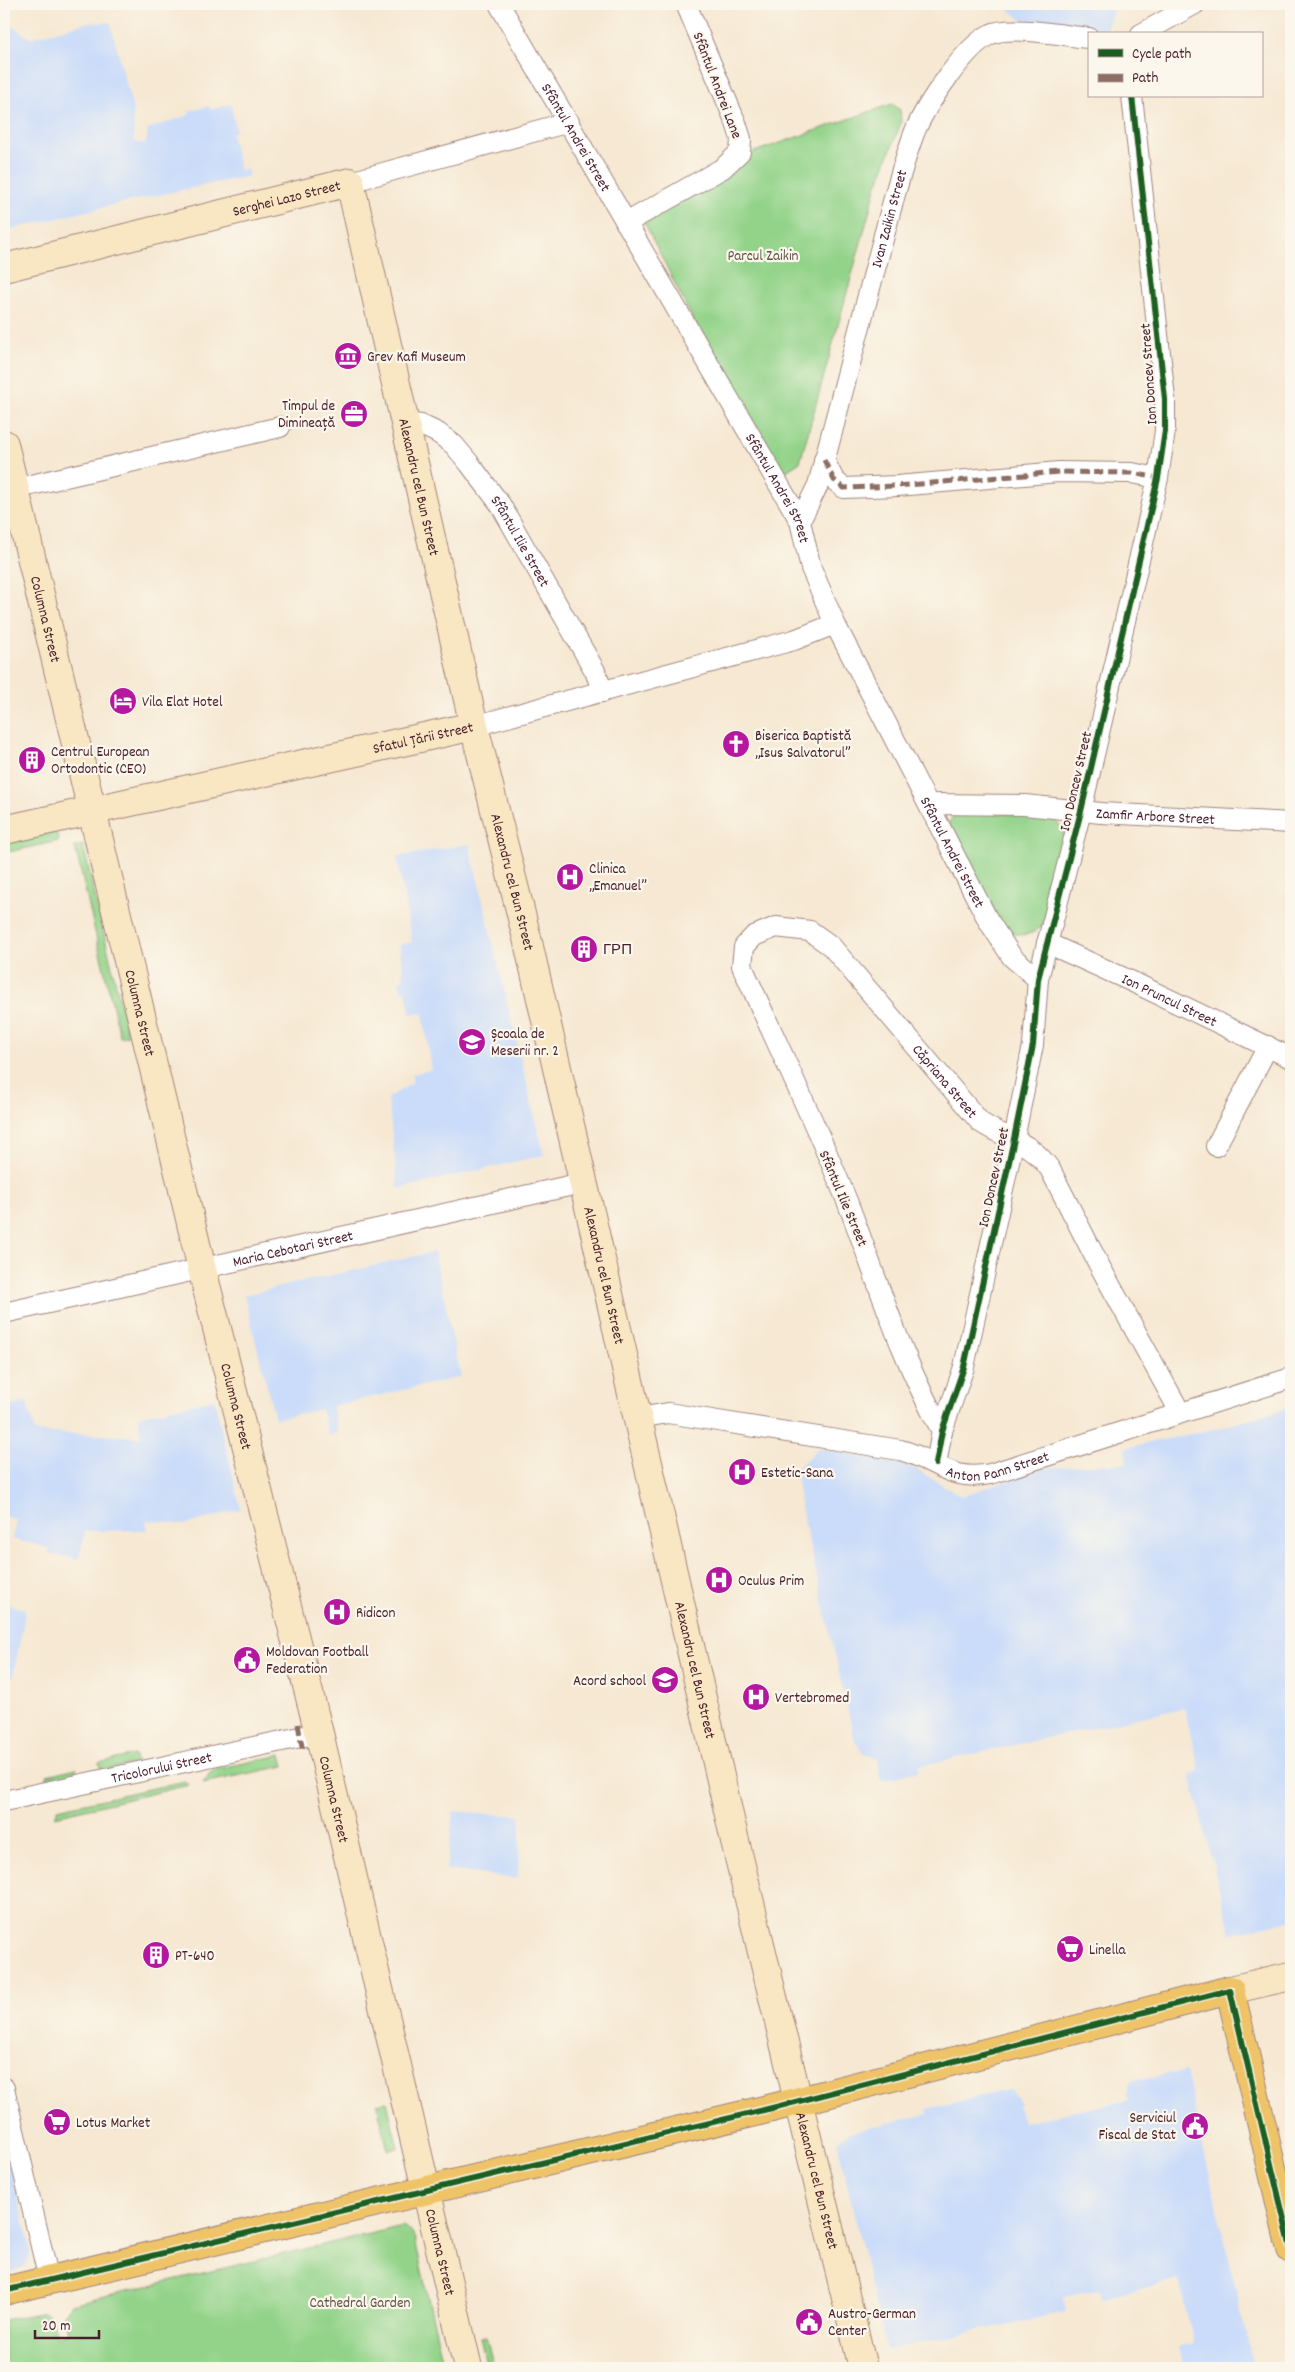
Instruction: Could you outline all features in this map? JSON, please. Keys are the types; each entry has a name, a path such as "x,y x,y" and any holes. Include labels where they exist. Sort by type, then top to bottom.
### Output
{"main road":[{"name":"Serghei Lazo Street","path":"4,268 350,182"},
{"name":"Alexandru cel Bun Street","path":"350,182 474,726 527,938 735,1840 863,2368"},
{"name":"Columna Street","path":"4,444 202,1270 319,1733 424,2190 468,2368"},
{"name":"Sfatul Țării Street","path":"4,830 474,726"},
{"path":"4,2291 798,2101 1291,1976"},
{"path":"1230,1990 1291,2249"}],"street":[{"name":"Sfântul Andrei Street","path":"499,4 800,521 811,568 835,624 1001,942 1012,957 1038,979"},
{"name":"Sfântul Andrei Lane","path":"626,223 723,168 740,152 741,139 736,123 686,4"},
{"path":"1145,32 1195,4"},
{"name":"Ivan Zaikin Street","path":"800,521 818,485 893,203 915,131 928,103 970,51 981,39 993,32 1009,30 1088,38"},
{"name":"Ion Doncev Street","path":"936,1464 942,1431 964,1366 1033,1045 1038,979 1081,810 1158,478 1165,431 1165,399 1132,98"},
{"name":"Serghei Lazo Street","path":"350,182 569,122"},
{"name":"Sfântul Ilie Street","path":"405,423 422,425 438,433 454,445 500,504 595,671 603,692"},
{"path":"14,489 280,427"},
{"path":"824,460 834,480 844,488 897,486 1059,472 1132,473 1158,478"},
{"name":"Sfatul Țării Street","path":"474,726 802,638 835,624"},
{"name":"Zamfir Arbore Street","path":"930,804 973,803 1291,824"},
{"name":"Căpriana Street","path":"742,966 744,946 754,936 776,926 810,931 831,946 980,1122 993,1131 1014,1139 1034,1151 1050,1169 1098,1263 1180,1412"},
{"name":"Ion Pruncul Street","path":"1047,943 1135,982 1291,1058"},
{"name":"Sfântul Ilie Street","path":"742,966 842,1190 920,1390 942,1431"},
{"path":"1216,1146 1268,1046"},
{"name":"Maria Cebotari Street","path":"4,1314 582,1182"},
{"name":"Anton Pann Street","path":"639,1418 668,1413 900,1450 918,1455 953,1474 972,1478 990,1474 1291,1378"},
{"name":"Tricolorului Street","path":"4,1801 192,1762 319,1733"},
{"path":"4,2088 49,2280"}],"shaded area":[{"path":"1002,4 1113,4 1114,8 1106,30 1022,20"},
{"path":"110,22 133,110 134,142 146,144 148,129 189,115 189,111 209,106 210,110 231,104 236,131 231,133 240,171 247,169 249,176 125,202 4,231 4,32 14,27 30,38 86,23"},
{"name":"Școala de Meserii nr. 2","path":"469,844 544,1155 398,1189 388,1098 412,1083 412,1074 431,1070 423,1013 410,1014 406,990 401,990 399,980 403,980 403,968 399,945 412,942 397,857"},
{"path":"434,1252 461,1377 332,1406 338,1433 328,1436 321,1409 275,1419 244,1295"},
{"path":"214,1399 241,1509 185,1525 146,1520 147,1530 85,1531 79,1559 49,1554 49,1548 12,1539 16,1520 4,1516 4,1408 27,1402 35,1432 141,1437 138,1416"},
{"path":"1291,1407 1291,1920 1231,1934 1190,1775 1200,1771 1184,1708 918,1766 919,1771 882,1780 877,1758 865,1754 855,1742 800,1503 796,1469 819,1448 912,1467 961,1496 1046,1468 1127,1463 1125,1448 1219,1428"},
{"path":"4,1604 26,1609 13,1677 4,1677"},
{"path":"454,1811 521,1816 518,1879 446,1870"},
{"path":"1186,2071 1254,2368 1184,2368 1179,2347 1194,2344 1179,2280 1102,2298 1100,2289 1063,2297 1066,2312 886,2350 837,2142 849,2132 928,2114 927,2109 1011,2089 1021,2103 1019,2105 1023,2122 1129,2100 1127,2093 1129,2081"},
{"path":"4,2143 31,2250 25,2266 4,2275"}],"green space":[{"name":"Parcul Zaikin","path":"892,104 900,110 901,123 876,188 800,462 773,480 643,220 754,152"},
{"path":"980,812 1050,818 1058,823 1063,831 1065,837 1043,925 1030,934 1020,935 1004,930 948,823 957,813"},
{"path":"51,831 57,834 59,841 4,853 4,842"},
{"path":"83,845 128,1035 120,1037 75,847"},
{"path":"134,1755 137,1763 101,1771 99,1763"},
{"path":"281,1755 284,1766 203,1783 212,1770"},
{"path":"77,1768 73,1777 49,1782 47,1775"},
{"path":"185,1781 189,1785 55,1816 58,1809"},
{"path":"387,2102 398,2148 388,2150 377,2104"},
{"name":"Cathedral Garden","path":"403,2226 412,2232 415,2240 444,2368 4,2368 4,2320 45,2312 52,2319 57,2336 68,2333 64,2313 71,2304"},
{"path":"486,2336 494,2368 487,2368 480,2337"}],"marked path":[{"path":"824,460 834,480 844,488 897,486 1059,472 1132,473 1158,478"},
{"path":"298,1724 303,1752"}],"cycle path":[{"path":"936,1464 942,1431 964,1367 1033,1045 1038,979 1081,811 1158,478 1165,431 1165,399 1132,98"},
{"path":"4,2291 772,2108 1230,1990 1291,2249"}],"place":[{"name":"Grev Kafi Museum","path":"348,356"},
{"name":"Timpul de Dimineață","path":"354,414"},
{"name":"Vila Elat Hotel","path":"123,701"},
{"name":"Biserica Baptistă „Isus Salvatorul”","path":"736,744"},
{"name":"Centrul European Ortodontic (CEO)","path":"32,760"},
{"name":"Clinica „Emanuel”","path":"570,877"},
{"name":"ГРП","path":"584,949"},
{"name":"Școala de Meserii nr. 2","path":"472,1042"},
{"name":"Estetic-Sana","path":"742,1472"},
{"name":"Oculus Prim","path":"719,1580"},
{"name":"Ridicon","path":"337,1612"},
{"name":"Moldovan Football Federation","path":"247,1660"},
{"name":"Acord school","path":"665,1680"},
{"name":"Vertebromed","path":"756,1697"},
{"name":"Linella","path":"1070,1949"},
{"name":"PT-640","path":"156,1955"},
{"name":"Lotus Market","path":"57,2122"},
{"name":"Serviciul Fiscal de Stat","path":"1195,2126"},
{"name":"Austro-German Center","path":"809,2322"}]}
